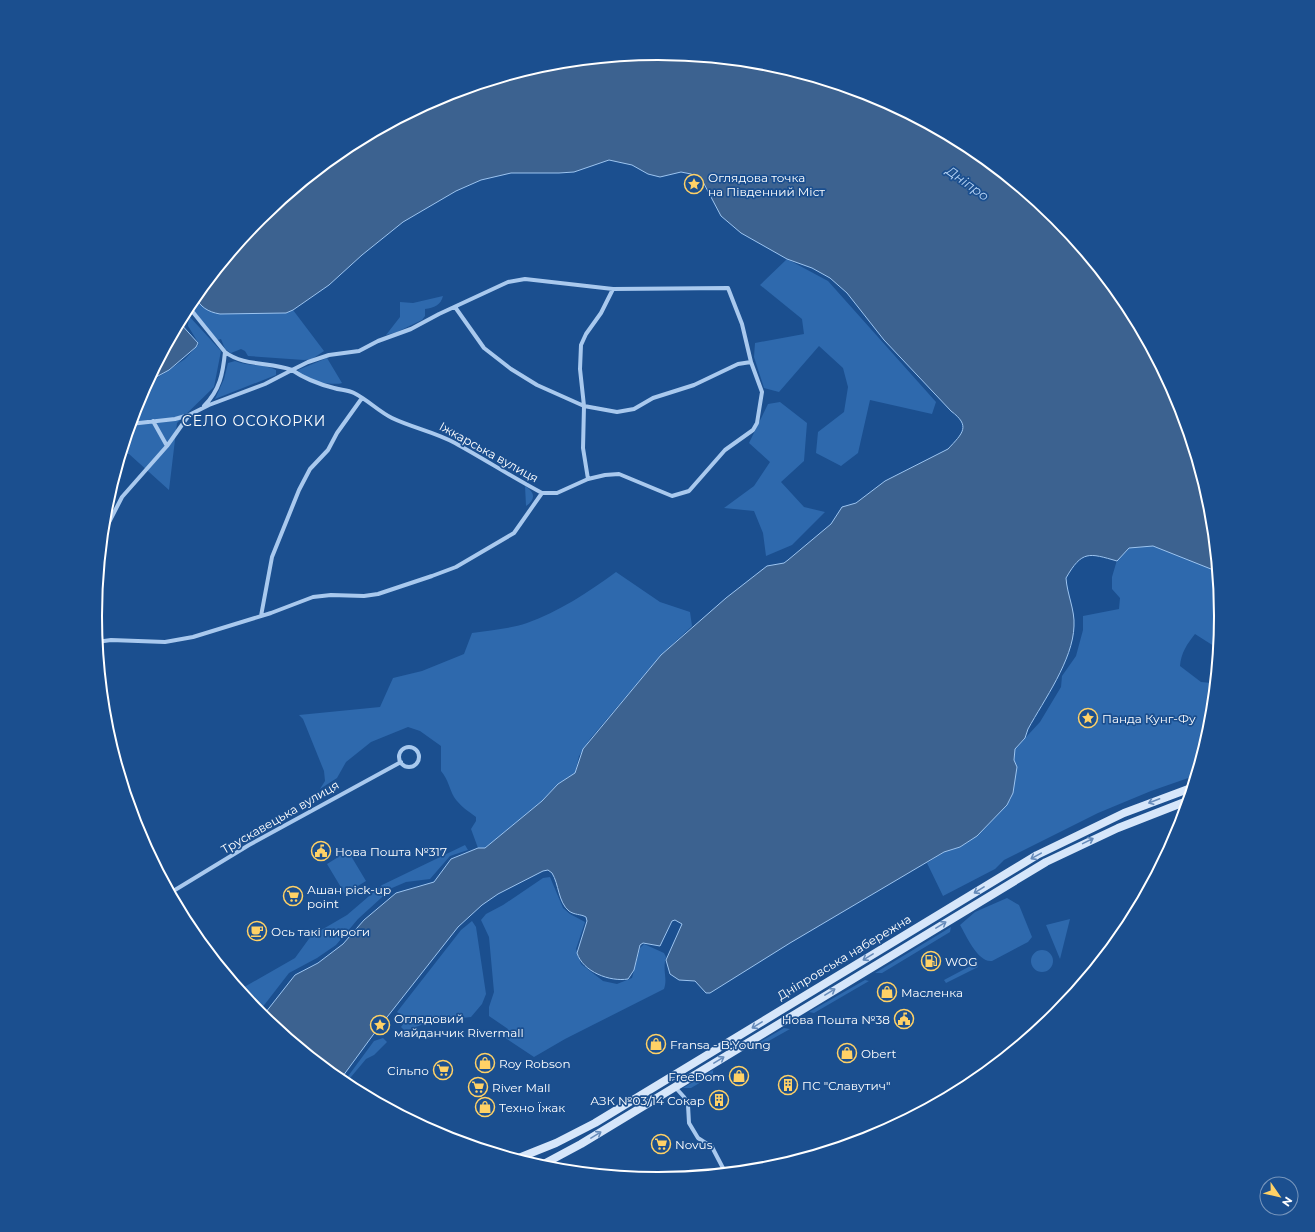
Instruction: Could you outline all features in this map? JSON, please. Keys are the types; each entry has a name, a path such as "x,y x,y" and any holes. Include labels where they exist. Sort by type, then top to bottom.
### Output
{"main road":[{"name":"Дніпровська набережна","path":"525,1155 556,1143 595,1123 1037,855 1118,816 1186,790"},
{"name":"Дніпровська набережна","path":"549,1161 675,1087 1046,862 1118,828 1181,802"}],"street":[{"path":"110,521 122,497 166,446 189,415 202,407 266,384 308,362 329,355 359,351 378,341 411,329 439,314 508,282 525,279 613,289 728,288 742,324 751,362 762,392 757,423 745,437 724,450 689,491 672,496 619,474 605,475 588,479 583,448 584,406 580,369 581,345 586,334 601,313 613,289"},
{"path":"455,307 484,348 511,369 537,385 584,406 617,412 634,409 653,398 694,385 738,364 751,362"},
{"path":"192,311 224,352 223,368 214,395 202,407"},
{"name":"Іжкарська вулиця","path":"224,352 234,359 277,365 292,370 305,379 352,392 392,418 408,425 432,432 454,442 498,470 542,493 558,493 588,479"},
{"path":"260,616 272,557 299,490 310,469 328,450 337,434 362,398"},
{"path":"136,423 189,415"},
{"path":"153,421 166,446"},
{"name":"Іжкарська вулиця","path":"103,641 112,640 165,642 193,637 260,616 313,597 331,595 364,596 378,594 456,567 514,533 542,493"},
{"name":"Трускавецька вулиця","path":"411,748 417,752 418,759 414,765 407,766 400,762 399,755 404,749 411,748"},
{"name":"Трускавецька вулиця","path":"174,891 262,838 400,762"},
{"path":"675,1087 684,1097 688,1105 688,1123 698,1138 712,1147 723,1168"}],"shaded area":[{"path":"787,259 828,281 936,402 932,414 870,400 858,453 841,466 816,453 818,432 844,412 848,387 843,368 819,346 779,392 764,388 754,357 755,343 804,334 802,319 760,285"},
{"path":"443,296 441,302 437,306 425,309 425,316 422,320 397,332 386,335 400,317 400,302 413,303"},
{"path":"198,302 220,314 286,313 293,310 324,351 312,359 304,360 248,356 245,351 241,349 231,353 225,349 221,339 217,340 193,310"},
{"path":"189,316 221,351 214,387 177,423 169,490 129,454 126,454 144,403 155,379 185,359 199,344 188,326"},
{"path":"327,358 342,383 331,384 318,382 301,374 298,370"},
{"path":"235,361 271,368 276,370 276,375 215,399 224,379 228,363"},
{"path":"780,402 807,423 804,461 781,482 804,507 825,512 792,545 766,556 763,533 754,511 724,508 754,486 770,462 749,443 768,404"},
{"path":"525,486 531,491 533,496 531,501 526,506"},
{"path":"1208,536 1214,616 1212,645 1195,634 1185,649 1180,666 1201,682 1210,683 1203,724 1189,778 1151,791 1098,813 1004,860 995,869 943,896 927,863 944,852 960,847 977,836 1011,799 1017,767 1014,760 1015,749 1040,722 1061,687 1062,676 1076,656 1083,630 1083,616 1119,609 1120,598 1112,589 1112,577 1117,560 1106,537"},
{"path":"616,572 660,602 690,612 692,626 661,655 590,739 579,756 575,773 558,784 542,801 485,848 478,848 471,829 476,821 476,817 456,800 446,778 441,771 441,746 420,731 408,727 371,742 346,762 337,778 320,789 325,781 324,771 303,719 299,715 380,707 393,678 422,671 464,654 472,633 507,628 539,618 584,594"},
{"path":"465,845 468,850 450,856 430,879 406,882 392,888 358,919 336,945 317,958 289,973 262,1007 243,988 295,958 311,936 347,915 382,885"},
{"path":"348,851 366,881 345,894 327,864"},
{"path":"550,877 563,908 570,914 585,922 576,949 581,964 603,981 617,984 632,978 640,948 644,944 664,953 666,957 665,985 664,989 565,1039 534,1057 504,1037 508,1029 489,1016 489,1007 494,992 489,937 481,920 486,914 503,905 543,878"},
{"path":"1007,898 1019,905 1032,937 1028,942 992,961 987,960 982,958 973,948 960,925 975,912"},
{"path":"1070,919 1060,959 1046,925"},
{"path":"472,921 476,927 486,994 482,1004 471,1017 432,1021 405,1031 401,1027 407,1019 397,1012 461,930"},
{"path":"951,927 950,932 882,973 875,973"},
{"path":"1038,950 1046,950 1053,957 1053,965 1046,972 1038,972 1031,965 1031,957"},
{"path":"976,963 978,967 946,983 944,980"},
{"path":"865,980 869,981 814,1013 809,1012"},
{"path":"784,1028 790,1029 751,1051 751,1047"},
{"path":"383,1038 387,1042 374,1055 366,1059 350,1078 348,1077 374,1041"},
{"path":"713,1070 713,1075 691,1088 683,1088"}],"water":[{"name":"Дніпро","path":"621,61 694,61 766,71 801,79 870,102 936,134 996,175 1024,198 1076,249 1120,307 1156,370 1171,403 1195,472 1209,543 1211,569 1153,546 1129,548 1117,561 1093,555 1082,558 1077,562 1066,578 1074,620 1069,652 1057,679 1028,729 1025,738 1015,749 1014,760 1017,767 1013,793 1007,805 977,836 960,847 944,852 790,943 710,993 706,993 695,981 679,980 670,974 666,960 682,924 675,920 672,921 660,946 643,943 640,945 634,970 628,979 621,980 606,977 585,966 577,953 587,921 586,917 575,914 565,907 552,873 548,870 543,871 498,894 482,905 458,927 373,1035 344,1075 319,1057 266,1011 295,975 318,963 343,944 364,920 396,893 434,882 451,859 478,848 485,848 542,801 558,784 575,773 583,749 661,655 726,598 767,566 784,563 788,560 831,524 842,507 856,503 885,481 948,449 961,434 963,425 957,416 884,340 847,293 830,278 812,268 787,259 741,233 721,216 702,180 691,174 681,172 660,177 648,174 632,165 609,160 574,172 511,173 481,180 456,191 403,222 362,255 329,285 293,310 286,313 220,314 212,312 199,303 216,278 239,249 291,198 319,175 380,134 445,102 514,79 549,71"},
{"path":"183,326 198,343 196,347 169,370 156,377"}],"place":[{"name":"Оглядова точка на Південний Міст","path":"694,184"},
{"name":"Панда Кунг-Фу","path":"1088,718"},
{"name":"Нова Пошта №317","path":"321,851"},
{"name":"Ашан pick-up point","path":"293,896"},
{"name":"Ось такі пироги","path":"257,931"},
{"name":"WOG","path":"931,961"},
{"name":"Масленка","path":"887,992"},
{"name":"Нова Пошта №38","path":"904,1019"},
{"name":"Оглядовий майданчик Rivermall","path":"380,1025"},
{"name":"Fransa - B.Young","path":"656,1044"},
{"name":"Obert","path":"847,1053"},
{"name":"Roy Robson","path":"485,1063"},
{"name":"Сільпо","path":"443,1070"},
{"name":"FreeDom","path":"739,1076"},
{"name":"ПС \"Славутич\"","path":"788,1085"},
{"name":"River Mall","path":"478,1087"},
{"name":"АЗК №03/14 Сокар","path":"719,1100"},
{"name":"Техно Їжак","path":"485,1107"},
{"name":"Novus","path":"661,1144"}],"district":[{"name":"СЕЛО ОСОКОРКИ","path":"254,421"}]}
